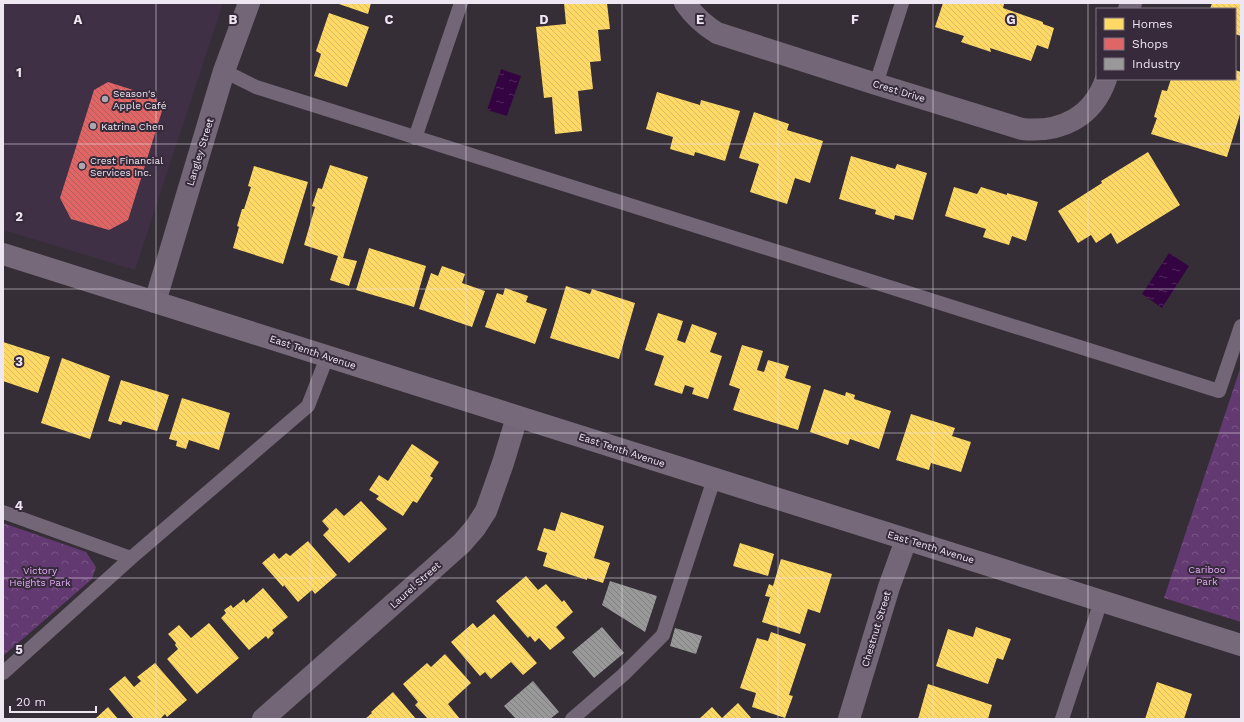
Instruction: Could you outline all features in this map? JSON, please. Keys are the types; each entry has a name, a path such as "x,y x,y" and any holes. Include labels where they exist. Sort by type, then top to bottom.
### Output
{"main road":[{"name":"East Tenth Avenue","path":"3,254 1241,645"}],"street":[{"name":"Langley Street","path":"155,302 224,71 249,3"},
{"name":"Crest Drive","path":"685,3 702,23 717,33 1022,129 1045,130 1071,121 1090,108 1099,96 1106,80"},
{"name":"Laurel Street","path":"263,719 462,543 475,528 486,511 517,417"},
{"name":"Chestnut Street","path":"849,719 889,587 906,540"}],"lane":[{"path":"415,138 461,3"},
{"path":"876,84 902,3"},
{"path":"224,71 256,87 1219,391 1241,326"},
{"path":"3,673 131,558 308,406 327,357"},
{"path":"572,719 623,675 663,635 714,479"},
{"path":"3,512 131,558"},
{"path":"1062,719 1101,601"}],"shaded area":[{"path":"3,3 223,3 135,270 3,230"}],"green space":[{"name":"Cariboo Park","path":"1241,366 1241,622 1164,598"},
{"name":"Victory Heights Park","path":"3,523 86,552 96,567 92,579 3,656"},
{"path":"57,558 64,583 26,593 20,569"}],"water":[{"path":"501,69 521,76 507,116 487,110"},
{"path":"1169,253 1189,266 1162,308 1142,294"}],"building: Homes":[{"path":"336,3 371,3 368,14"},
{"path":"564,3 607,3 610,29 598,30 601,61 590,62 593,89 578,91 582,131 555,134 552,97 544,98 536,27 566,24"},
{"path":"943,3 1004,4 1003,8 1043,22 1043,24 1054,28 1048,49 1037,45 1031,61 990,48 991,52 961,42 964,36 935,27"},
{"path":"1212,3 1241,3 1241,36 1236,34 1236,8 1210,8"},
{"path":"329,13 369,27 347,87 314,76 321,54 316,51"},
{"path":"1236,70 1241,72 1241,111 1227,157 1151,134 1157,118 1154,117 1162,90 1167,91 1171,80 1236,80"},
{"path":"657,92 700,105 701,100 740,111 725,161 695,152 694,156 670,149 673,137 646,129"},
{"path":"754,112 789,124 787,130 823,141 810,183 795,178 787,204 750,192 759,164 739,158"},
{"path":"1148,152 1180,205 1117,244 1111,233 1096,243 1091,235 1078,243 1058,211 1102,183 1101,181"},
{"path":"851,156 895,169 897,164 927,173 913,220 895,215 894,220 875,214 876,210 839,199"},
{"path":"330,165 368,177 343,258 357,261 349,286 330,280 338,256 304,245 315,207 312,206 318,188 322,189"},
{"path":"254,166 308,182 283,264 233,248 242,209 244,209 251,187 248,186"},
{"path":"954,187 977,194 981,187 1038,202 1026,241 1012,236 1009,245 983,237 986,229 945,216"},
{"path":"369,248 426,266 414,307 356,290"},
{"path":"442,266 465,274 462,283 485,291 472,327 419,309 431,273 438,276"},
{"path":"566,286 590,294 592,289 635,303 619,359 550,338"},
{"path":"505,288 528,296 526,302 547,309 535,344 485,327 497,293 503,295"},
{"path":"658,313 683,321 677,340 685,343 692,324 717,333 710,352 722,356 708,399 692,394 694,388 685,385 682,394 654,385 664,356 645,350"},
{"path":"3,342 50,357 38,393 3,381"},
{"path":"742,345 763,351 757,370 764,372 768,360 789,366 785,378 811,386 798,430 733,410 740,389 729,385"},
{"path":"62,358 110,376 90,439 41,423"},
{"path":"121,380 169,395 157,431 123,421 121,425 108,421"},
{"path":"824,389 845,396 846,392 855,395 854,399 891,411 879,449 850,439 848,445 810,432"},
{"path":"182,398 230,413 219,450 189,440 186,449 176,446 177,441 169,439"},
{"path":"911,414 955,428 952,436 971,442 961,472 931,463 929,470 896,460"},
{"path":"412,444 439,462 430,476 433,478 417,503 413,501 403,516 376,499 379,496 369,490 379,475 388,481"},
{"path":"361,501 387,529 349,563 323,535 329,529 322,521 336,508 344,516"},
{"path":"561,512 604,526 594,558 610,563 603,583 587,578 587,580 543,566 547,553 537,550 544,528 555,531"},
{"path":"308,541 337,575 315,594 312,590 298,602 284,585 283,587 262,563 274,553 279,559 286,553 290,556"},
{"path":"740,543 774,554 768,576 733,566"},
{"path":"781,559 832,574 820,613 808,609 800,634 762,622 770,597 765,596 769,584 773,586"},
{"path":"526,576 538,590 546,584 562,602 564,600 573,612 556,627 565,638 550,650 539,638 535,642 530,636 528,638 496,601"},
{"path":"263,588 288,617 272,630 274,633 268,639 266,636 249,650 221,618 226,613 224,610 231,605 233,608 244,599 246,603"},
{"path":"494,614 537,663 523,675 511,662 491,679 485,672 480,676 451,642 473,623 477,628"},
{"path":"209,623 239,658 197,694 167,659 178,649 175,645 176,643 168,634 179,625 191,638"},
{"path":"976,627 1011,639 1003,660 997,658 988,684 936,666 948,629 973,637"},
{"path":"771,632 806,644 789,695 793,696 785,718 752,707 756,693 740,688 757,638 768,641"},
{"path":"445,654 471,683 448,704 460,719 428,719 415,705 418,702 403,684 427,663 431,667"},
{"path":"155,663 187,700 167,717 165,714 160,719 134,719 109,689 125,676 134,687 141,681 137,677"},
{"path":"1157,682 1192,694 1184,719 1145,719"},
{"path":"928,684 992,705 988,719 918,719"},
{"path":"393,692 416,719 365,719 372,713 371,712"},
{"path":"738,703 752,719 699,719 712,707 722,718"},
{"path":"108,707 118,719 95,719"}],"building: Shops":[{"path":"108,82 155,97 162,111 128,220 109,230 71,219 60,198 94,90"}],"building: Industry":[{"path":"610,581 657,596 645,632 602,605"},
{"path":"602,627 624,653 594,678 572,652"},
{"path":"675,628 702,636 696,654 670,646"},
{"path":"533,681 559,712 550,719 516,719 504,706"}],"place":[{"name":"Season's Apple Café","path":"105,99"},
{"name":"Katrina Chen","path":"93,126"},
{"name":"Crest Financial Services Inc.","path":"82,166"}]}
